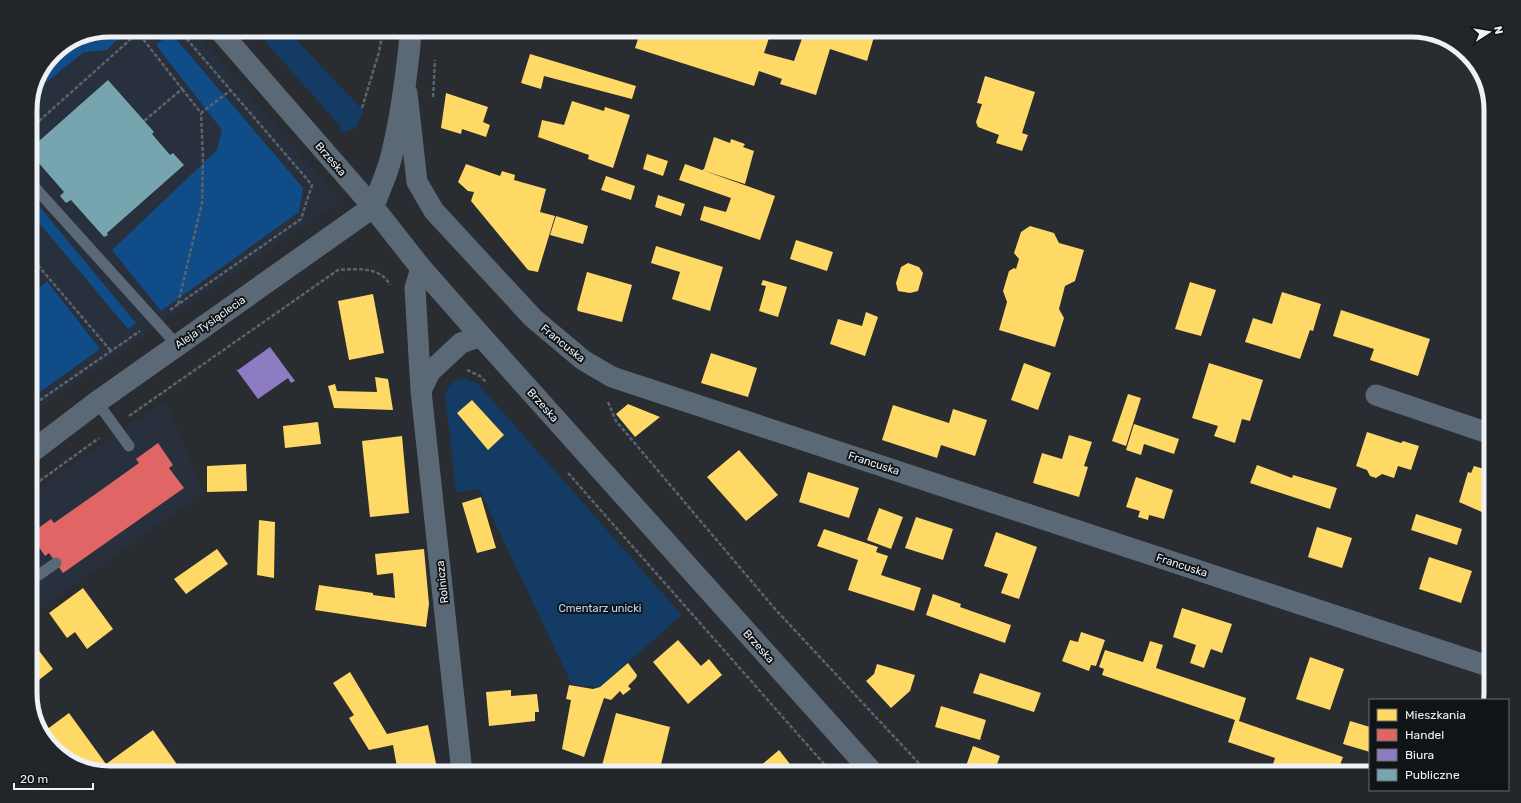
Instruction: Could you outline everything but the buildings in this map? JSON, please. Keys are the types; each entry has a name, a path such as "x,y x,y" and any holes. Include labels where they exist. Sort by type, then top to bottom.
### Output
{"street":[{"name":"Brzeska","path":"225,37 373,207 421,268 867,766"},
{"path":"373,207 391,159 406,88 410,37"},
{"name":"Francuska","path":"406,88 417,182 434,211 533,318 583,360 612,377 1484,665"},
{"name":"Aleja Tysiąclecia","path":"39,443 373,207"},
{"name":"Rolnicza","path":"421,268 415,288 421,391 461,766"},
{"path":"421,391 430,372 441,361 461,343 481,336"},
{"path":"1376,395 1484,432"}],"lane":[{"path":"37,190 177,345"},
{"path":"97,402 129,446"},
{"path":"37,574 56,563"}],"path":[{"path":"37,123 130,37"},
{"path":"142,37 202,113 204,157 202,203 178,304"},
{"path":"185,37 312,185 301,219"},
{"path":"362,108 379,52 382,37"},
{"path":"433,99 435,53"},
{"path":"144,121 182,89"},
{"path":"202,113 231,90"},
{"path":"37,264 111,351"},
{"path":"37,483 115,426 338,270 364,270 377,272 386,277 392,288"},
{"path":"463,369 480,376 490,385"},
{"path":"607,400 616,421 776,609 922,766"},
{"path":"563,468 826,766"}],"shaded area":[{"path":"105,37 200,37 341,201 37,409 37,105 39,91 47,73 58,58 69,49 86,41"},
{"path":"120,37 107,50 84,52 41,87 52,66 58,58 69,49 96,38"},
{"path":"166,37 174,37 303,188 299,212 161,311 112,250 217,150 222,130 156,45"},
{"path":"37,203 136,323 128,329 37,220"},
{"path":"47,281 100,349 37,394 37,332 37,290"},
{"path":"165,400 204,492 37,612 37,489"}],"green space":[{"path":"261,37 294,37 360,107 364,109 356,128 344,132 338,131 341,127"},
{"name":"Cmentarz unicki","path":"464,378 477,383 682,615 600,687 572,685 479,489 456,493 445,395 452,383"}]}
